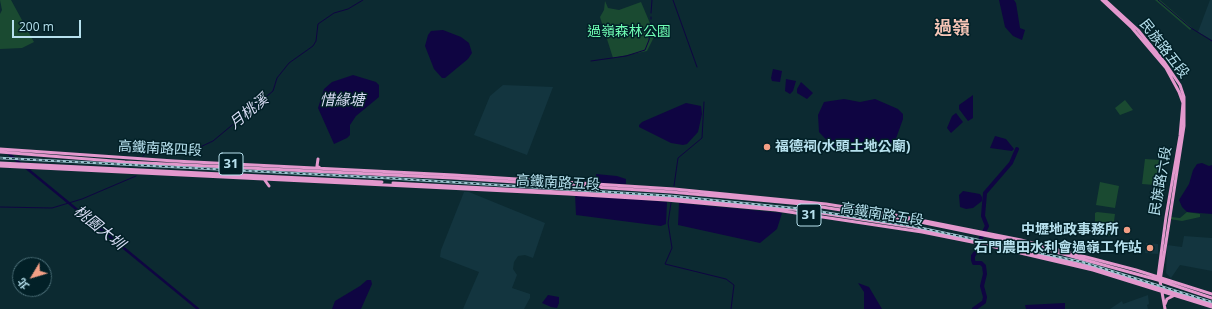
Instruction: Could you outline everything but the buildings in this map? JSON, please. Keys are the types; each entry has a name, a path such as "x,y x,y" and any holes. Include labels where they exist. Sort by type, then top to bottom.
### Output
{"main road":[{"name":"民族路五段","path":"1102,0 1132,28 1166,68 1177,86"},
{"name":"民族路五段","path":"1105,0 1138,30 1165,63 1180,85 1184,97"},
{"name":"民族路六段","path":"1165,308 1160,278 1181,128 1182,103 1177,86"},
{"name":"民族路六段","path":"1160,278 1184,126 1184,97"},
{"name":"高鐵南路四段","path":"1,151 8,149 174,161 454,176"},
{"name":"高鐵南路四段","path":"1,151 72,158 191,165 380,175 454,176"},
{"path":"72,158 86,155"},
{"path":"318,159 317,164 320,168"},
{"path":"174,161 191,165"},
{"name":"高鐵南路四段","path":"0,164 153,169 354,180 448,187"},
{"name":"高鐵南路四段","path":"0,164 22,168 141,172 448,187"},
{"path":"65,166 75,170"},
{"path":"141,172 153,169"},
{"path":"275,176 278,172 277,169"},
{"path":"306,178 304,173 307,170"},
{"path":"368,171 380,175"},
{"name":"高鐵南路五段","path":"454,176 722,193 838,205 933,222 1048,246 1160,278"},
{"name":"高鐵南路五段","path":"454,176 737,197 802,204 920,222 1027,244 1160,278"},
{"path":"264,179 269,186"},
{"path":"354,180 368,183"},
{"path":"593,187 605,185"},
{"name":"高鐵南路五段","path":"448,187 477,187 708,200 802,210 936,232 1091,267 1162,290"},
{"name":"高鐵南路五段","path":"448,187 694,202 776,210 882,225 922,232 1075,266 1162,290"},
{"path":"477,187 490,190"},
{"path":"722,193 737,197"},
{"path":"694,202 708,200"},
{"path":"870,221 882,225"},
{"path":"920,222 933,222"},
{"path":"922,232 936,232"},
{"name":"31","path":"1160,278 1212,294"},
{"name":"31","path":"1160,278 1212,298"},
{"name":"31","path":"1162,290 1212,307"},
{"name":"31","path":"1162,290 1212,304"},
{"path":"1165,308 1167,299 1174,295"}],"shaded area":[{"path":"1210,0 1212,0 1212,40 1198,32"},
{"path":"503,85 553,87 527,155 474,135 490,96"},
{"path":"464,192 469,192 545,223 533,258 525,255 518,256 514,262 513,269 517,275 512,288 530,294 530,298 524,309 463,309 479,272 440,257 441,250"},
{"path":"1184,236 1212,238 1212,271 1180,265 1171,278 1166,273 1167,245 1182,247"},
{"path":"1146,243 1158,244 1158,254 1145,253"},
{"path":"1148,295 1148,309 1110,309 1122,301 1123,304"}],"green space":[{"path":"0,0 11,0 34,42 22,48 0,49 0,14 2,10"},
{"path":"1155,0 1160,0 1192,28 1190,30"},
{"name":"過嶺森林公園","path":"605,1 608,8 619,10 641,2 655,35 647,51 613,58 600,17 604,10"},
{"path":"1125,100 1133,110 1120,115 1115,108"},
{"path":"1145,159 1159,160 1155,185 1142,184"},
{"path":"1100,182 1119,186 1115,208 1096,205"},
{"path":"1187,212 1200,214 1200,217 1182,221 1170,219 1171,217 1180,218"},
{"path":"1095,213 1115,214 1112,236 1095,233"}],"water":[{"path":"999,0 1014,0 1016,3 1020,28 1025,30 1022,40 1013,36 1005,27"},
{"path":"443,30 461,37 469,43 472,53 468,59 445,78 442,78 434,69 425,46 428,35 431,31"},
{"path":"773,69 782,71 780,82 772,81 771,78"},
{"name":"惜緣塘","path":"353,75 376,82 379,85 379,97 356,116 350,125 350,135 334,144 318,108 324,89 332,82"},
{"path":"786,79 796,81 793,91 790,94 785,91"},
{"path":"801,82 813,93 807,99 797,93 797,89"},
{"path":"973,95 973,118 968,121 959,109 959,105"},
{"path":"844,99 860,102 875,99 898,109 903,114 903,119 894,144 888,150 834,148 819,132 818,115 824,102"},
{"path":"686,103 701,106 702,114 698,132 687,144 683,145 671,143 639,127 642,122"},
{"path":"956,113 963,122 951,133 947,128 952,116"},
{"path":"995,136 1006,139 1014,149 1012,151 990,148"},
{"path":"1202,163 1209,166 1212,165 1212,214 1187,212 1182,207 1179,200 1189,184 1193,170 1197,164"},
{"path":"596,174 617,176 626,179 626,184 597,183"},
{"path":"963,191 980,194 982,201 973,208 966,209 960,207 959,195"},
{"path":"575,194 667,202 666,224 661,226 576,215"},
{"path":"679,203 782,213 777,229 760,243 678,225"},
{"path":"367,280 371,280 372,284 361,309 332,309 335,301"},
{"path":"858,283 869,287 882,309 864,309 864,292"},
{"path":"548,295 559,297 557,308 542,303"},
{"path":"1065,303 1065,309 1026,309 1025,305"}],"waterway":[{"name":"月桃溪","path":"143,156 147,152 167,153 198,148 213,141 273,91 277,78 289,63 313,46 316,41 318,24 334,13 348,9 363,0"},
{"path":"651,13 652,0"},
{"path":"673,0 697,67"},
{"path":"1158,0 1191,28 1212,41"},
{"path":"591,61 626,56 645,50 649,40 651,23"},
{"path":"674,186 678,158 702,138 704,102"},
{"path":"974,309 984,302 985,297 982,286 985,274 984,266 981,263 974,263 973,260 973,256 978,249 977,246 987,226 983,216 985,193 1011,163 1017,149"},
{"name":"桃園大圳","path":"8,153 21,164"},
{"name":"桃園大圳","path":"25,167 198,309"},
{"name":"月桃溪","path":"0,207 52,208 82,199 136,176"},
{"path":"671,203 668,223 672,248 665,264 726,279 734,285 731,309"}],"railway":[{"path":"0,158 387,178 671,196 803,209 912,226 1082,262 1212,302"}],"place":[{"name":"福德祠(水頭土地公廟)","path":"767,147"},
{"name":"中壢地政事務所","path":"1127,230"},
{"name":"石門農田水利會過嶺工作站","path":"1150,248"}],"district":[{"name":"過嶺","path":"952,29"}]}
